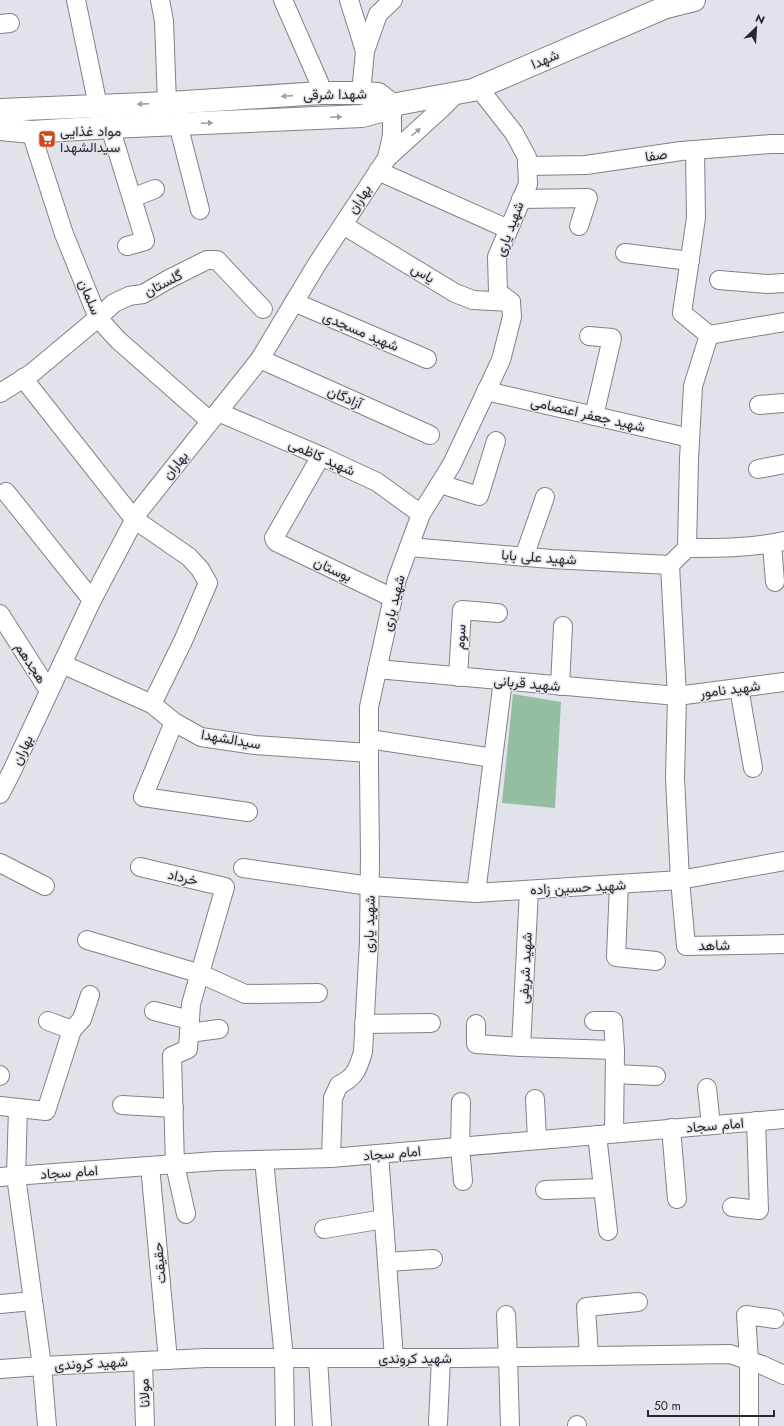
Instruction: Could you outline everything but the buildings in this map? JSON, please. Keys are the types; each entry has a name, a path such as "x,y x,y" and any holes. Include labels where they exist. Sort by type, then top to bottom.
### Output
{"main road":[{"name":"شهدا","path":"392,105 457,93 478,87 666,7 685,1"},
{"name":"شهدا شرقی","path":"320,93 378,94 392,105 381,112 362,116 31,132 1,113 320,93"}],"street":[{"path":"76,0 98,106"},
{"path":"160,0 164,21 167,103"},
{"path":"283,0 319,82 320,93"},
{"path":"349,0 365,51"},
{"path":"361,93 365,51 378,14 394,0"},
{"name":"شهید یاری","path":"331,1158 333,1098 339,1084 345,1082 358,1070 363,1052 369,941 370,886 369,707 377,669 397,579 421,514 452,464 501,360 512,317 511,302 498,292 496,275 497,257 528,184 527,157 514,133 478,87"},
{"path":"382,165 457,93"},
{"path":"382,165 392,135 392,105"},
{"path":"178,124 200,210"},
{"path":"110,127 145,241 127,246"},
{"name":"سلمان","path":"31,132 64,234 98,318 118,340 214,417"},
{"name":"صفا","path":"527,166 586,165 695,150 784,144"},
{"path":"695,150 696,218 682,313 709,335 784,322"},
{"path":"382,165 508,229"},
{"name":"بهاران","path":"0,794 92,600 134,519 260,359 294,302 382,165"},
{"path":"132,198 155,189"},
{"path":"521,199 588,198 579,226"},
{"name":"یاس","path":"343,225 455,293 473,300 511,302"},
{"path":"625,253 690,260"},
{"name":"گلستان","path":"0,393 32,373 114,303 129,296 144,294 169,279 208,260 217,260 263,309"},
{"path":"719,280 768,284 784,283"},
{"name":"شهید مسجدی","path":"294,302 427,359"},
{"path":"687,548 693,386 709,335"},
{"path":"590,336 612,338 594,416"},
{"name":"آزادگان","path":"260,359 430,435"},
{"path":"23,378 134,519 189,557 200,569 208,583 183,641 152,704"},
{"name":"شهید جعفر اعتصامی","path":"486,391 690,438"},
{"path":"759,405 784,403"},
{"name":"شهید کاظمی","path":"214,417 321,456 377,482 421,514"},
{"path":"440,484 478,496 496,441"},
{"name":"بوستان","path":"321,456 274,538 276,542 393,598"},
{"path":"758,469 784,464"},
{"path":"6,492 92,600"},
{"path":"524,557 545,497"},
{"path":"680,880 675,778 676,696 670,564 687,548 725,548 778,542 775,582"},
{"name":"شهید علی بابا","path":"409,547 524,557 670,564"},
{"name":"سوم","path":"458,677 462,610 498,613"},
{"name":"هجدهم","path":"0,614 50,691"},
{"path":"560,686 563,626"},
{"name":"سیدالشهدا","path":"62,664 152,704 174,722 201,737 255,745 369,746 493,758"},
{"name":"شهید قربانی","path":"377,669 676,696"},
{"path":"476,893 503,680"},
{"name":"شهید نامور","path":"676,696 784,682"},
{"path":"739,688 753,768"},
{"path":"174,722 142,797 248,812"},
{"name":"شهید حسین زاده","path":"243,868 370,886 476,893 680,880 784,861"},
{"path":"0,863 45,886"},
{"name":"خرداد","path":"140,867 226,887 201,974"},
{"name":"شاهد","path":"680,880 686,946 784,944"},
{"path":"619,884 616,958 656,961"},
{"name":"شهید شریفی","path":"521,1047 529,890"},
{"path":"87,940 201,974 245,994 318,993"},
{"path":"186,1214 174,1165 172,1056 188,1049 191,1004 201,974"},
{"path":"0,1106 46,1111 72,1030 82,1019 90,995"},
{"path":"154,1011 190,1026 219,1029"},
{"path":"48,1021 72,1030"},
{"path":"594,1021 613,1021 615,1050 614,1074 605,1134 603,1188 608,1230"},
{"path":"364,1024 431,1023"},
{"path":"476,1024 476,1044 615,1050"},
{"path":"614,1074 656,1076"},
{"path":"707,1088 710,1125"},
{"path":"535,1099 538,1140"},
{"path":"461,1102 460,1146 463,1181"},
{"path":"122,1106 174,1108"},
{"path":"18,1108 8,1176 33,1301 42,1366 47,1426"},
{"name":"امام سجاد","path":"8,1176 216,1161 331,1158 784,1119"},
{"path":"732,1206 759,1210 756,1121"},
{"path":"671,1128 677,1199"},
{"path":"379,1154 394,1358"},
{"path":"264,1160 284,1358 285,1426"},
{"name":"حقیقت","path":"150,1166 168,1360"},
{"path":"545,1190 603,1188"},
{"path":"324,1229 384,1219"},
{"path":"387,1262 433,1259"},
{"path":"0,1304 33,1301"},
{"path":"589,1356 586,1307 638,1302"},
{"path":"749,1426 749,1360 746,1314 775,1319"},
{"path":"506,1315 510,1426"},
{"name":"شهید کروندی","path":"0,1369 205,1358 508,1358 730,1354 762,1365 784,1375"},
{"path":"318,1358 322,1426"},
{"path":"438,1423 441,1358"},
{"name":"مولانا","path":"143,1361 145,1426"}],"green space":[{"path":"513,694 561,702 555,808 502,803"}],"place":[{"name":"مواد غذایی سیدالشهدا","path":"47,139"}]}
